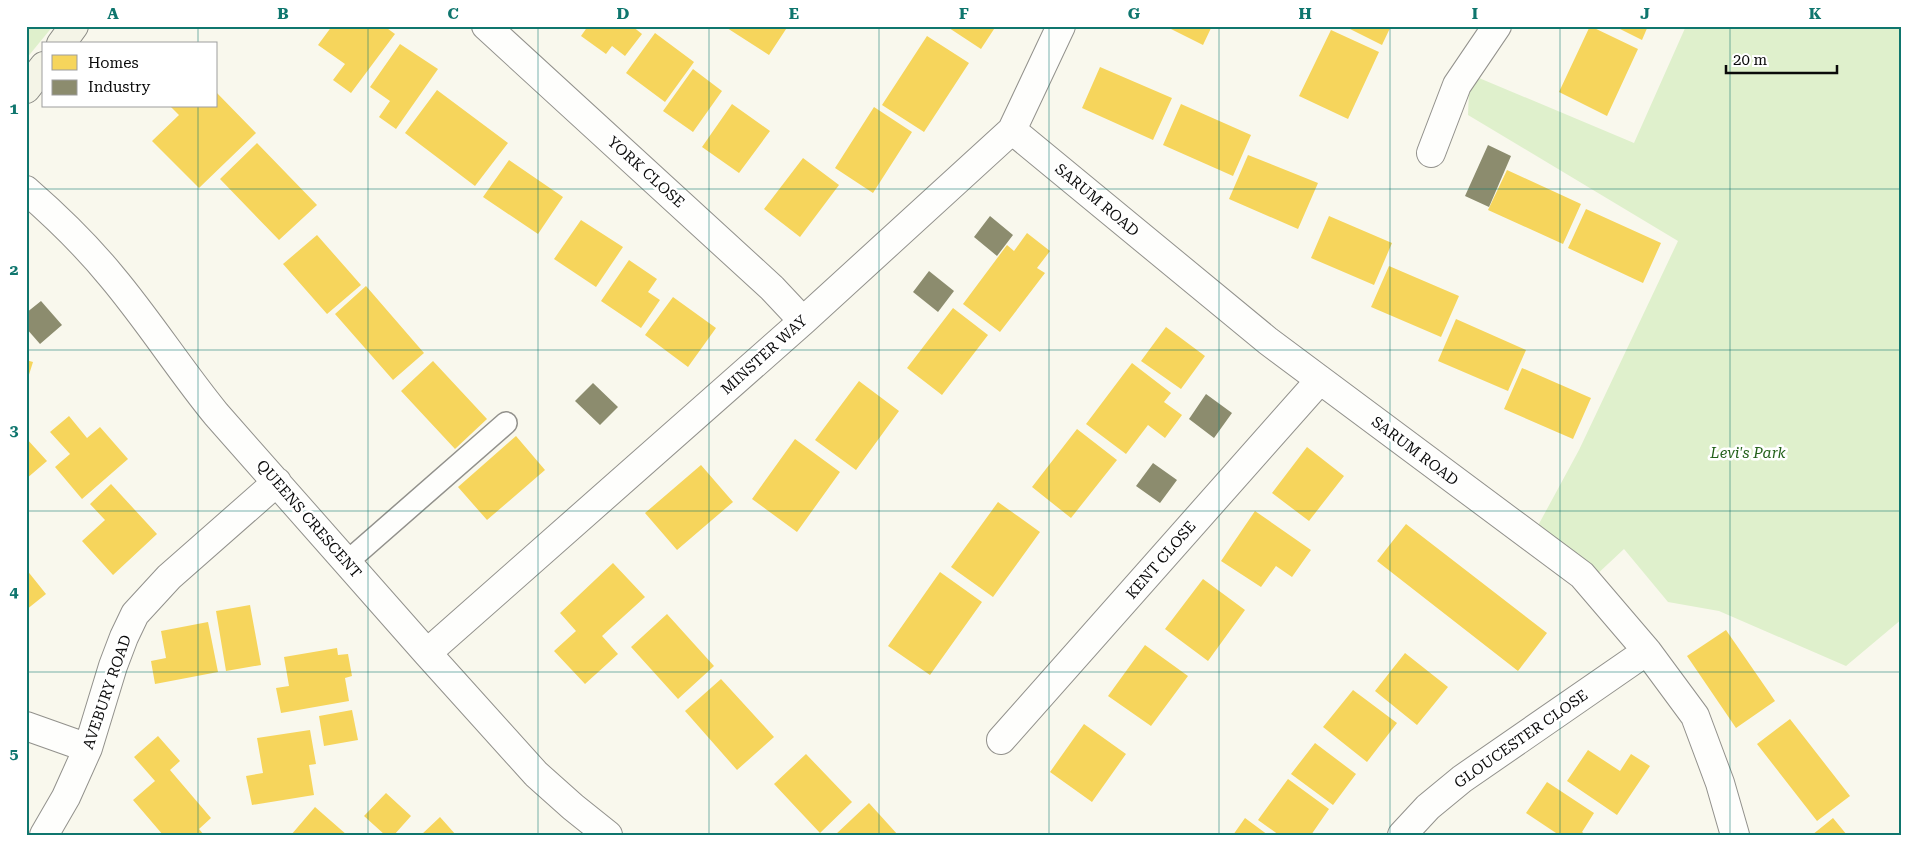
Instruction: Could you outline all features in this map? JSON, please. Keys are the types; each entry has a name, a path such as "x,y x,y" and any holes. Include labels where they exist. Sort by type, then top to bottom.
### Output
{"main road":[{"path":"62,42 74,26"},
{"path":"26,89 42,69"}],"street":[{"name":"YORK CLOSE","path":"486,26 772,288 803,321"},
{"name":"MINSTER WAY","path":"427,653 803,321 1012,130 1061,26"},
{"path":"1431,153 1457,85 1497,26"},
{"name":"SARUM ROAD","path":"1012,130 1268,341 1582,575 1647,651 1695,716 1720,783 1735,835"},
{"name":"QUEENS CRESCENT","path":"26,190 86,246 129,299 210,407 536,774 573,808 608,835"},
{"name":"KENT CLOSE","path":"1001,740 1320,380"},
{"name":"AVEBURY ROAD","path":"44,835 66,797 88,748 113,666 124,637 136,614 169,577 277,482"},
{"name":"GLOUCESTER CLOSE","path":"1402,835 1428,808 1462,779 1647,651"},
{"path":"26,726 88,748"}],"lane":[{"path":"347,562 506,423"}],"green space":[{"path":"26,26 53,26 26,59"},
{"name":"Levi's Park","path":"1686,26 1902,26 1902,619 1846,666 1719,611 1668,602 1624,549 1593,578 1534,533 1579,450 1678,241 1468,115 1469,91 1479,78 1634,143"}],"building: Homes":[{"path":"332,26 384,26 395,34 351,93 333,80 345,64 318,45"},
{"path":"588,26 632,26 642,34 625,56 612,46 606,54 581,36"},
{"path":"728,26 788,26 769,55 727,28"},
{"path":"946,26 996,26 981,49"},
{"path":"1165,26 1212,26 1203,45"},
{"path":"1344,26 1391,26 1382,45"},
{"path":"1590,26 1638,49 1607,116 1559,92"},
{"path":"1614,26 1648,26 1642,40"},
{"path":"1331,30 1379,52 1348,119 1299,96"},
{"path":"655,33 694,62 665,102 626,73"},
{"path":"927,36 969,63 924,132 882,105"},
{"path":"400,44 438,69 396,129 379,117 390,101 370,87"},
{"path":"1100,67 1172,98 1153,140 1082,108"},
{"path":"693,69 722,91 693,132 663,111"},
{"path":"437,90 508,143 475,186 405,133"},
{"path":"218,94 256,133 199,188 152,141 179,115 172,108 218,108"},
{"path":"732,104 770,131 739,173 702,147"},
{"path":"1181,104 1251,135 1233,176 1163,145"},
{"path":"874,107 912,132 873,193 835,168"},
{"path":"257,143 317,205 279,240 220,179"},
{"path":"1248,155 1318,183 1298,229 1229,199"},
{"path":"803,158 839,185 800,237 764,209"},
{"path":"509,160 563,197 538,234 483,197"},
{"path":"1507,170 1581,204 1563,244 1488,210"},
{"path":"1586,209 1661,243 1643,283 1568,248"},
{"path":"1329,216 1392,243 1374,285 1311,258"},
{"path":"581,220 623,247 596,287 554,259"},
{"path":"1027,233 1050,251 1037,268 1045,273 1000,332 963,304 1007,245 1014,251"},
{"path":"317,235 361,285 327,314 283,264"},
{"path":"629,260 657,279 648,292 660,300 641,328 601,301"},
{"path":"1389,266 1459,296 1441,337 1371,307"},
{"path":"366,286 424,353 393,380 335,314"},
{"path":"673,297 716,328 688,367 645,335"},
{"path":"953,308 988,335 942,395 907,368"},
{"path":"1456,319 1526,350 1508,391 1438,361"},
{"path":"1166,327 1205,356 1181,389 1141,361"},
{"path":"26,360 33,362 27,381 26,381"},
{"path":"433,361 487,419 455,449 401,391"},
{"path":"1132,363 1171,393 1164,402 1182,415 1165,438 1148,425 1126,454 1086,424"},
{"path":"1522,368 1591,398 1573,439 1504,409"},
{"path":"859,381 899,411 856,470 815,440"},
{"path":"69,416 87,438 100,427 128,459 82,499 55,467 70,454 50,432"},
{"path":"1077,429 1117,460 1071,518 1032,487"},
{"path":"516,436 545,470 487,520 458,487"},
{"path":"26,438 47,461 26,479"},
{"path":"795,439 840,472 797,532 752,499"},
{"path":"1307,447 1344,476 1309,521 1272,493"},
{"path":"701,465 733,502 677,550 645,513"},
{"path":"111,484 157,534 113,575 82,541 105,520 90,504"},
{"path":"998,502 1040,532 993,597 951,567"},
{"path":"1255,511 1311,550 1292,577 1276,566 1261,587 1221,561"},
{"path":"1406,524 1547,633 1518,671 1377,561"},
{"path":"613,563 645,597 602,636 618,654 585,684 554,651 576,631 560,613"},
{"path":"26,569 46,594 26,610"},
{"path":"940,572 982,602 930,675 888,646"},
{"path":"1203,579 1245,610 1208,661 1165,629"},
{"path":"250,605 261,665 226,671 216,611"},
{"path":"667,614 714,666 678,699 631,647"},
{"path":"208,622 218,672 155,684 151,661 166,658 161,631"},
{"path":"1726,630 1775,701 1736,728 1687,656"},
{"path":"1145,645 1188,676 1151,726 1108,696"},
{"path":"337,648 338,655 348,654 352,676 345,678 349,701 281,713 276,688 289,686 284,657"},
{"path":"1405,653 1448,687 1417,725 1375,691"},
{"path":"721,679 774,737 737,770 685,711"},
{"path":"1353,690 1397,723 1367,762 1323,727"},
{"path":"352,710 358,740 324,746 319,716"},
{"path":"1790,719 1850,796 1817,821 1757,744"},
{"path":"1084,724 1126,754 1092,802 1050,772"},
{"path":"310,730 316,764 309,765 314,795 252,805 246,776 263,773 257,738"},
{"path":"158,736 180,761 170,770 211,818 199,829 204,835 163,835 133,800 155,781 134,757"},
{"path":"1315,743 1356,774 1333,805 1291,774"},
{"path":"1588,750 1620,771 1631,754 1650,766 1617,815 1567,781"},
{"path":"806,754 852,802 820,833 774,784"},
{"path":"1288,779 1329,809 1311,835 1279,835 1258,820"},
{"path":"1547,782 1594,813 1582,832 1586,835 1559,835 1526,813"},
{"path":"386,793 411,816 394,835 385,835 364,816"},
{"path":"869,803 898,835 835,835"},
{"path":"315,807 347,835 291,835"},
{"path":"440,817 456,835 421,835"},
{"path":"1245,818 1268,835 1233,835"},
{"path":"1833,818 1847,835 1812,835"}],"building: Industry":[{"path":"1488,145 1511,156 1489,207 1465,196"},
{"path":"990,216 1013,235 997,256 974,237"},
{"path":"929,271 954,291 938,312 913,292"},
{"path":"41,301 62,325 40,344 26,328 26,313"},
{"path":"593,383 618,407 600,425 575,401"},
{"path":"1206,394 1232,413 1214,438 1189,419"},
{"path":"1153,463 1177,480 1160,503 1136,486"}]}
